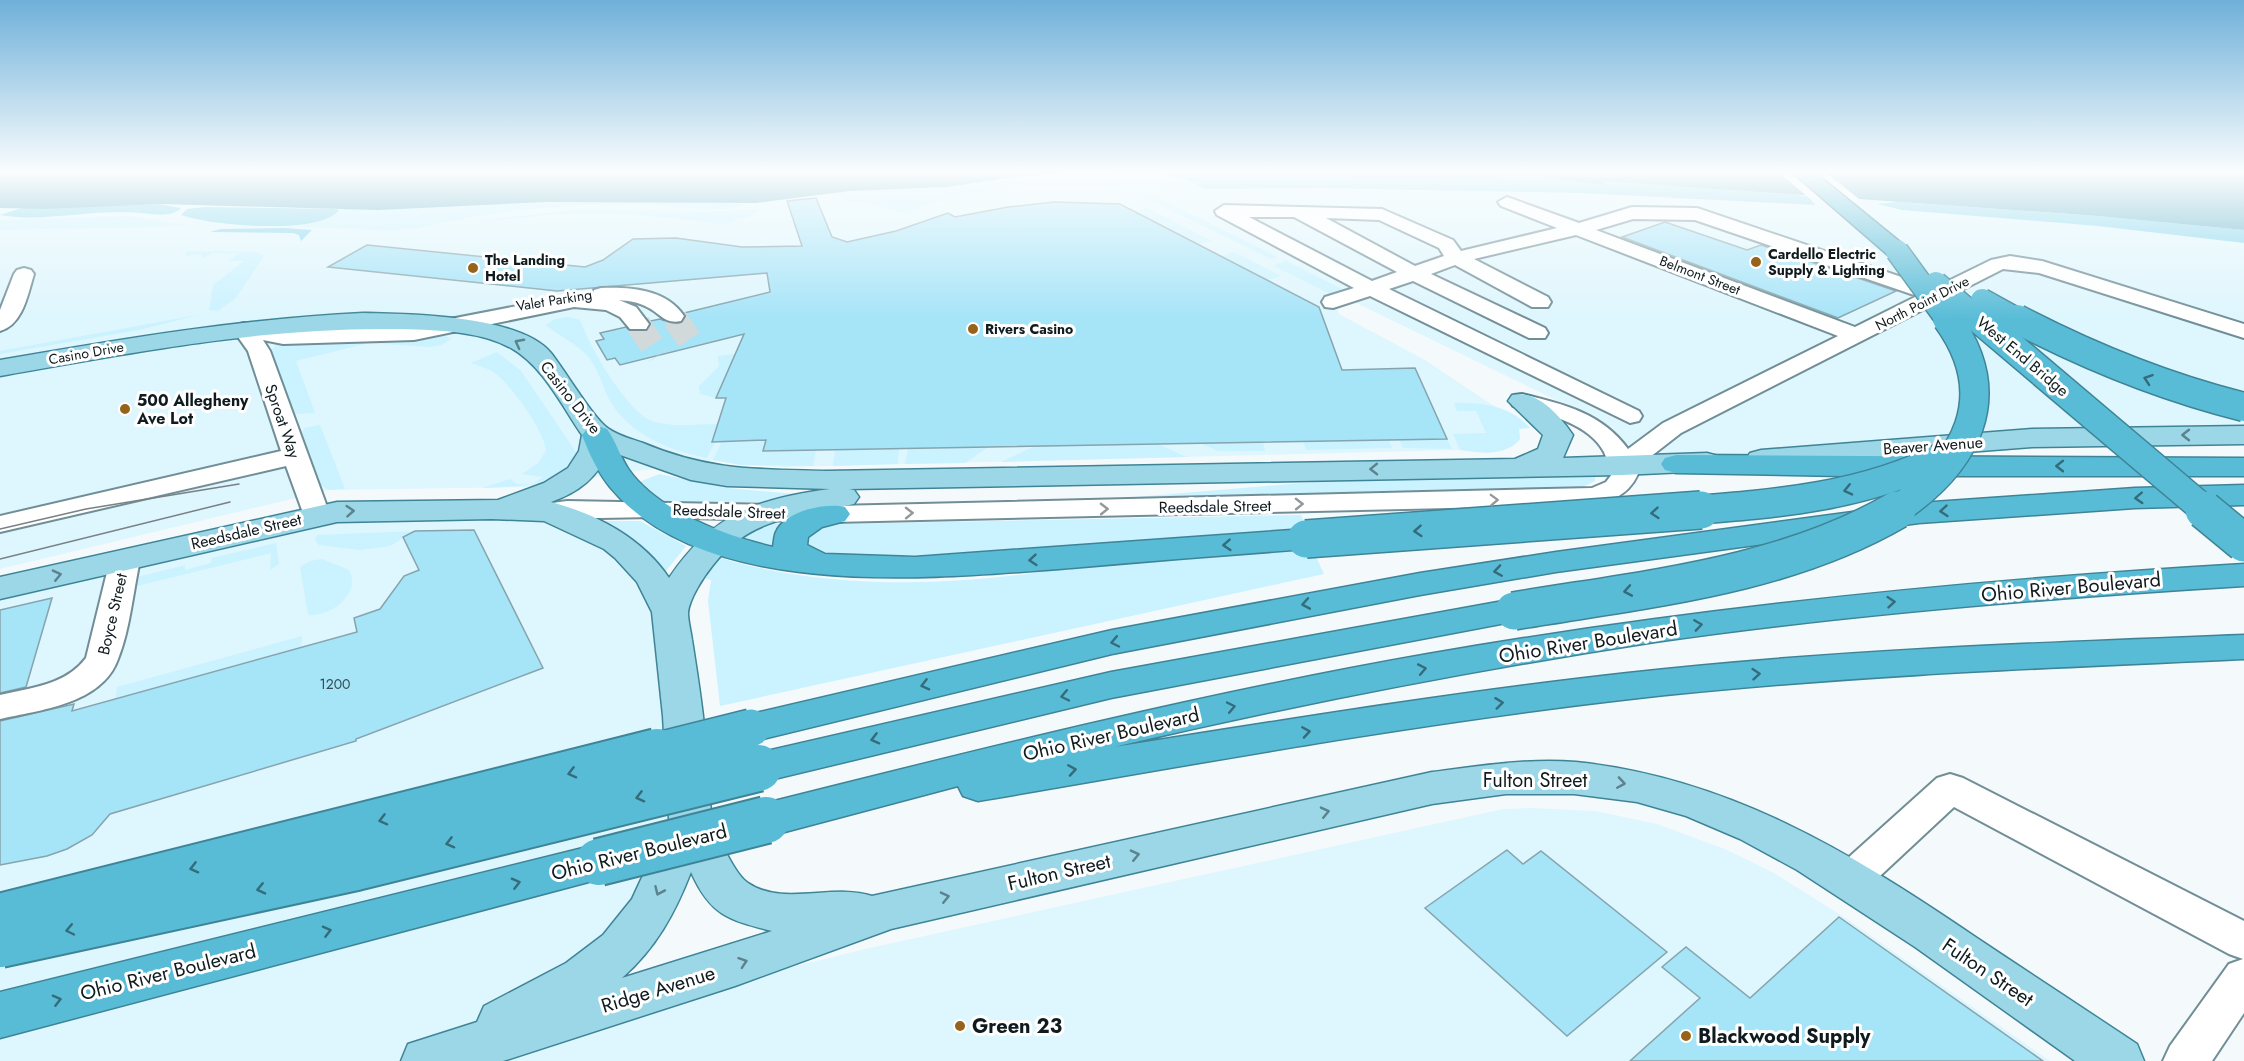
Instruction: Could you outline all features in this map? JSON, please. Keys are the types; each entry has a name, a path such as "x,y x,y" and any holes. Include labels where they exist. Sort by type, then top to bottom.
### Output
{"highway":[{"name":"West End Bridge","path":"1860,221 2030,360 2244,543"},
{"path":"1897,251 2021,322 2078,351 2158,382 2244,407"},
{"path":"0,917 754,748 1726,573 1811,551 1845,538 1906,502 1947,466 1960,446 1973,418 1978,392 1971,357 1953,327 1897,251"},
{"path":"597,435 611,468 623,483 653,509 671,520 740,549 810,563 870,568 938,567 1639,515 1798,499 1834,494 1893,478 1938,459 1960,446"},
{"path":"1676,464 1843,467 2244,467"},
{"path":"0,944 345,869 1112,642 1315,603 1556,562 1919,513 2113,500 2244,495"},
{"path":"810,563 790,549 792,533 810,520 834,514"},
{"path":"1556,562 2014,528 2244,517"},
{"name":"Ohio River Boulevard","path":"0,1015 979,765 1310,690 1461,662 1746,619 1880,603 2031,589 2244,575"},
{"path":"766,820 1335,727 1626,687 1788,672 2244,647"},
{"path":"2172,650 2244,663"}],"main road":[{"name":"Casino Drive","path":"0,368 146,342 283,325 351,321 430,322 459,326 519,342 540,356 597,435 661,462 691,471 727,477 826,480"},
{"path":"1522,401 1552,426 1558,435 1551,454 1524,466"},
{"path":"492,509 541,495 575,479 592,461 596,452 597,435"},
{"name":"Beaver Avenue","path":"1622,466 2032,438 2244,435"},
{"name":"Reedsdale Street","path":"826,480 1622,466"},
{"path":"670,612 690,569 715,540 745,521 802,502 848,496 1007,491 1152,474"},
{"name":"Reedsdale Street","path":"0,588 316,515 357,510 547,511"},
{"path":"547,511 616,542 627,551 651,578 670,612 683,716 690,818 718,881 730,896 750,906 779,913 888,910"},
{"name":"Fulton Street","path":"888,910 1432,788 1507,777 1592,778 1680,796 1763,829 1852,878 2118,1061"},
{"path":"425,1061 580,981 613,956 648,915 690,818"},
{"name":"Ridge Avenue","path":"425,1061 735,965 888,910"}],"street":[{"path":"1242,221 1370,288 1630,416"},
{"path":"1316,221 1413,273 1538,333"},
{"path":"1394,221 1446,244 1456,258 1540,302"},
{"name":"Belmont Street","path":"1556,221 1858,336"},
{"path":"1333,302 1456,258 1607,221"},
{"path":"1716,221 1936,296"},
{"name":"North Point Drive","path":"1622,466 1672,428 1998,264 2026,264 2244,331"},
{"path":"0,324 11,311 24,274"},
{"name":"Valet Parking","path":"430,322 477,315 543,299 602,294 652,299 662,304 673,316"},
{"name":"Valet Parking","path":"459,326 543,305 574,301 610,304 628,312 638,324"},
{"name":"Casino Drive","path":"244,330 283,337 414,333 459,326"},
{"name":"Sproat Way","path":"244,330 259,351 316,515"},
{"path":"1522,401 1551,408 1588,423 1616,450 1622,466"},
{"path":"0,524 295,456"},
{"name":"Reedsdale Street","path":"547,511 567,508 834,514 1587,497 1615,489 1625,474 1622,466"},
{"name":"Boyce Street","path":"0,707 75,688 95,673 102,660 125,560"},
{"path":"1852,878 1950,788 2244,941"},
{"path":"2186,1061 2244,977"}],"shaded area":[{"path":"0,221 2145,221 2244,230 2244,435 1676,464 1628,451 1613,429 1601,422 1348,299 1331,294 1339,314 1425,360 1494,406 1521,419 1530,428 1519,429 1520,439 1513,446 1489,453 1460,450 785,467 741,465 713,460 527,487 329,490 0,569"},
{"path":"0,221 156,221 189,226 0,230"},
{"path":"205,221 319,221 288,226"},
{"path":"316,221 453,221 398,231 292,226"},
{"path":"690,221 735,221 723,225"},
{"path":"1152,221 1172,221 1212,241 1198,244"},
{"path":"1192,221 1204,221 1278,257 1271,259"},
{"path":"2031,221 2145,221 2244,230 2244,243"},
{"path":"2145,221 2244,221 2244,230"},
{"path":"221,229 312,230 301,241 299,235 293,233 210,232"},
{"path":"186,251 257,252 263,255 263,258 236,298 218,311 209,310 213,285 244,261 229,261 239,253 213,253 202,259 201,254 186,256"},
{"path":"1234,252 1281,276 1267,280 1221,256"},
{"path":"1285,260 1348,292 1336,297 1274,266"},
{"path":"198,315 139,330 0,354 0,351"},
{"path":"568,317 580,320 610,377 631,405 642,415 652,421 668,424 718,424 712,441 715,442 707,458 679,451 652,440 618,413 590,359 546,325 555,319"},
{"path":"443,335 451,339 441,345 429,347 368,343 296,361 315,413 296,414 293,410 271,350 279,343 414,339"},
{"path":"497,352 521,371 576,452 576,458 567,468 545,480 534,483 543,477 522,474 538,463 546,451 534,422 518,398 496,374 471,363"},
{"path":"735,354 716,398 700,394 699,386 719,366 718,356"},
{"path":"1454,403 1475,403 1505,410 1530,428 1519,429 1520,439 1507,449 1484,453 1460,450 1453,434 1486,433 1476,411 1457,411"},
{"path":"320,425 345,489 329,490 320,485 302,432 305,428"},
{"path":"1447,439 1452,449 1403,448 1399,440"},
{"path":"766,440 764,451 816,450 813,466 741,465 713,460 722,441"},
{"path":"1389,440 1392,448 1306,450 1303,441"},
{"path":"1263,442 1265,451 1218,451 1200,443"},
{"path":"1158,444 1186,457 1001,462 1035,446"},
{"path":"988,447 965,463 905,464 908,449"},
{"path":"899,449 898,464 833,466 835,450"},
{"path":"659,474 727,488 796,494 761,502 668,502 652,494 639,482"},
{"path":"1595,475 1595,481 1579,489 1100,500 1339,480"},
{"path":"510,479 517,484 530,484 482,488"},
{"path":"547,511 652,578 690,818 648,915 423,1061 0,1061 0,588 281,523"},
{"path":"1301,515 1308,530 922,555 834,555 816,552 805,545 807,534 823,526 835,524"},
{"path":"604,521 640,521 686,546 666,571 639,543 602,524"},
{"path":"790,523 775,546 740,538 768,524"},
{"path":"415,531 390,546 360,550 319,545 315,540 317,535"},
{"path":"276,543 279,564 270,570 271,553 137,586 138,577 185,565 185,570 211,563 212,558"},
{"path":"1312,548 1324,574 720,706 708,601 711,580 703,578 717,557 793,574 871,582 910,582 988,578 1108,562"},
{"path":"322,559 349,570 352,579 351,587 343,601 336,607 311,615 308,614 300,567 310,561"},
{"path":"302,636 301,647 115,699 117,687"},
{"path":"1503,809 1596,811 1657,824 1725,849 1774,873 1847,919 2050,1061 508,1061 534,1048 687,993 865,949"}],"building":[{"name":"Rivers Casino","path":"794,221 825,221 832,237 847,242 896,231 926,221 1152,221 1319,307 1342,370 1415,368 1447,439 763,451 766,440 712,442 726,398 716,398 744,334 620,365 615,358 607,360 596,341 604,339 600,333 626,327 630,331 646,331 651,325 650,321 660,319 670,323 681,323 686,317 684,313 770,292 767,273 557,291 328,267 367,245 585,267 603,260 633,239 676,238 742,247 802,246"},
{"name":"Cardello Electric Supply & Lighting","path":"1665,222 1747,250 1761,245 1896,291 1838,318 1622,237"},
{"path":"474,530 543,668 356,739 356,741 110,814 92,835 67,849 47,856 0,865 0,721 74,704 72,711 357,632 354,618 380,609 404,576 419,570 403,537 415,531"},
{"path":"52,598 26,687 0,693 0,610"},
{"path":"1507,850 1523,864 1541,851 1667,952 1567,1036 1425,908"},
{"path":"1839,917 2043,1061 1630,1061 1700,998 1662,967 1686,947 1750,998"}],"tunnel":[{"path":"673,316 676,321"},
{"path":"675,319 694,346"},
{"path":"638,324 659,355"}],"tram line":[{"path":"0,529 86,509 239,484"},
{"path":"0,559 230,502"}],"place":[{"name":"Cardello Electric Supply & Lighting","path":"1756,262"},
{"name":"The Landing Hotel","path":"473,268"},
{"name":"Rivers Casino","path":"973,329"},
{"name":"500 Allegheny Ave Lot","path":"125,409"},
{"name":"Green 23","path":"960,1026"},
{"name":"Blackwood Supply","path":"1686,1036"}]}
